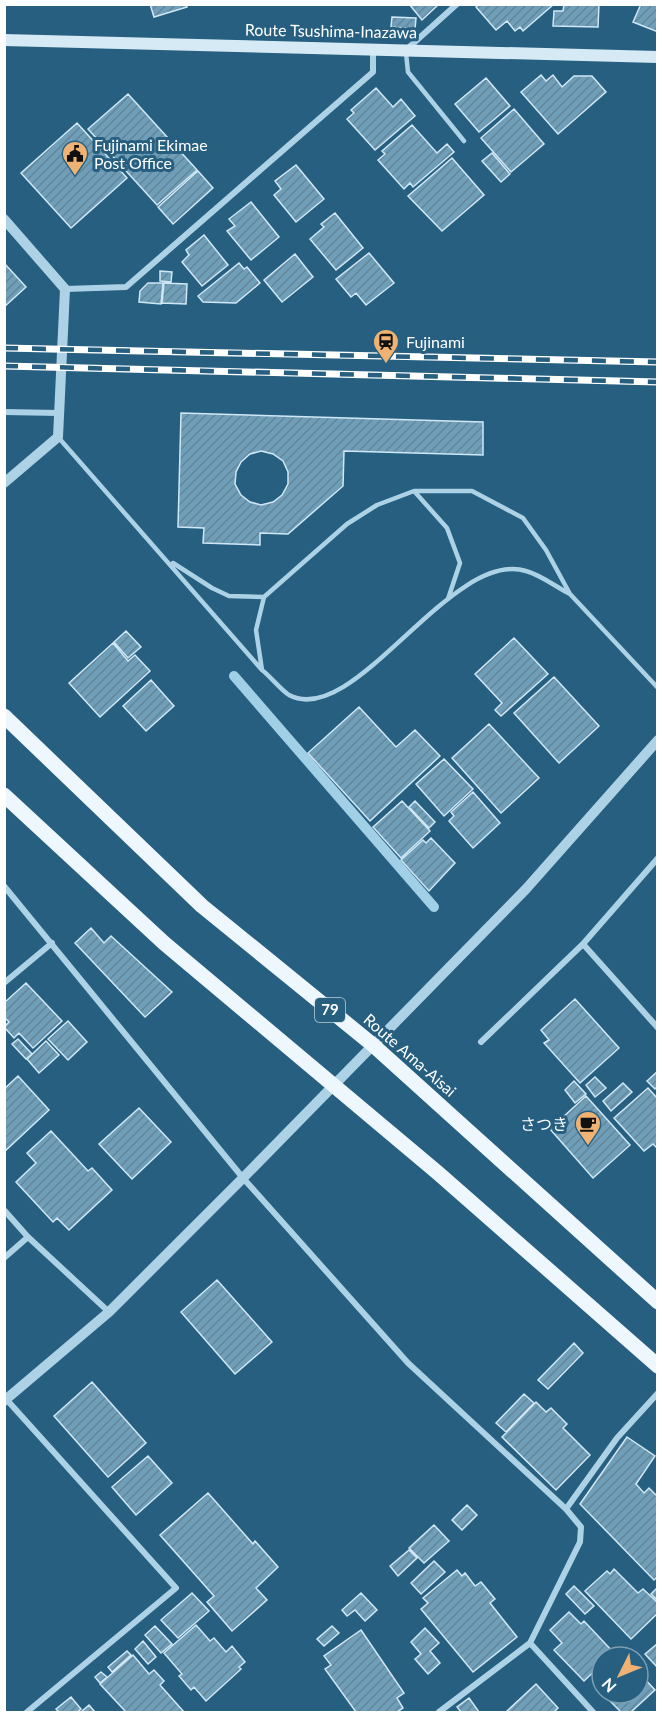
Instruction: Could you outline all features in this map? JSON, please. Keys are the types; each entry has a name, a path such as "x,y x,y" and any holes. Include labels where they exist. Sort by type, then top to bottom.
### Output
{"main road":[{"name":"Route Tsushima-Inazawa","path":"4,40 657,57"},
{"name":"Route Ama-Aisai","path":"4,716 202,906 373,1045 657,1302"},
{"path":"4,795 164,943 657,1366"}],"street":[{"path":"406,50 457,4"},
{"path":"64,289 126,287 373,72 373,49"},
{"path":"4,219 64,289 58,437 4,483"},
{"path":"4,412 59,413"},
{"path":"27,1713 176,1588 6,1400 109,1312 243,1178 526,889 657,740"},
{"path":"481,1042 583,944 657,858"},
{"path":"4,886 243,1178 408,1363 566,1509 581,1527 580,1542 530,1643 440,1713"},
{"path":"4,983 52,943"},
{"path":"583,944 657,1028"},
{"path":"4,1210 28,1237 109,1312"},
{"path":"4,1258 28,1237"},
{"path":"566,1509 617,1438 657,1393"},
{"path":"530,1643 593,1713"}],"lane":[{"path":"406,50 408,72 464,141"},
{"path":"58,437 262,670 290,695 320,700 354,680 448,599 492,571 525,570 570,594"},
{"path":"262,670 256,630 264,597 347,524 377,505 414,491 472,491 523,518 546,550 570,594 657,688"},
{"path":"414,491 447,528 460,562 448,599"},
{"path":"168,560 229,596 264,597"}],"building":[{"path":"150,4 186,4 187,7 154,17"},
{"path":"409,4 439,4 422,20"},
{"path":"479,4 554,4 523,31 520,27 515,31 507,21 496,30 476,7"},
{"path":"564,4 599,4 598,27 553,26 554,11 563,11"},
{"path":"641,4 658,4 658,32 633,22"},
{"path":"392,17 416,18 415,29 391,27"},
{"path":"541,75 546,81 553,75 562,87 574,76 592,76 606,92 558,134 521,92"},
{"path":"486,78 510,106 479,132 455,104"},
{"path":"376,88 393,107 401,99 415,116 375,150 347,119 354,113 351,110"},
{"path":"128,94 197,170 157,205 88,129"},
{"path":"514,109 544,144 511,172 481,138"},
{"path":"77,123 127,178 71,228 21,173"},
{"path":"412,125 437,153 447,144 454,152 413,187 410,183 404,189 378,160 385,154 382,151"},
{"path":"492,153 510,174 501,182 482,161"},
{"path":"452,158 484,195 442,231 408,196"},
{"path":"296,165 324,199 296,222 274,195 281,189 275,181"},
{"path":"198,171 213,188 173,224 158,207"},
{"path":"251,202 279,237 251,260 227,231 235,226 229,219"},
{"path":"335,213 363,248 336,270 310,239 324,227 321,224"},
{"path":"204,235 228,265 202,286 182,262 189,255 186,250"},
{"path":"369,253 394,283 366,305 356,293 351,297 336,279"},
{"path":"295,254 313,277 282,302 264,280"},
{"path":"4,263 26,287 4,307"},
{"path":"239,263 244,269 247,267 260,283 236,303 203,302 198,296"},
{"path":"160,271 172,272 171,282 160,281"},
{"path":"148,283 163,283 161,304 139,302 140,291"},
{"path":"164,283 187,284 186,304 162,303"},
{"path":"181,413 483,422 483,455 344,451 343,486 288,534 260,533 260,545 203,543 204,528 178,527","holes":["261,451 273,454 283,461 288,472 288,484 282,495 273,502 261,505 250,502 241,495 235,484 236,472 241,462 250,454"]},
{"path":"126,631 141,647 128,658 114,642"},
{"path":"514,638 548,674 501,716 495,710 502,703 475,674"},
{"path":"113,643 128,661 135,655 150,671 100,717 69,683"},
{"path":"554,677 599,726 559,763 514,713"},
{"path":"151,680 174,706 146,731 123,706"},
{"path":"359,707 396,747 415,730 440,756 370,821 308,753"},
{"path":"489,724 539,778 501,813 452,758"},
{"path":"444,759 473,789 444,816 416,784"},
{"path":"473,792 500,823 473,848 449,821 454,816 451,812"},
{"path":"402,801 430,831 401,858 373,827"},
{"path":"415,801 435,822 429,828 409,807"},
{"path":"431,838 455,863 429,891 401,860 423,840 426,843"},
{"path":"91,928 104,943 111,936 172,992 145,1017 75,943"},
{"path":"26,983 62,1021 33,1048 19,1033 14,1038 4,1027 9,1022 4,1017 4,1003"},
{"path":"575,999 619,1048 580,1083 544,1043 549,1040 541,1030"},
{"path":"68,1021 87,1042 68,1060 48,1039"},
{"path":"18,1039 32,1054 26,1059 12,1044"},
{"path":"46,1041 59,1055 39,1073 27,1059"},
{"path":"658,1071 658,1086 655,1089 647,1081"},
{"path":"18,1076 49,1110 4,1152 4,1089"},
{"path":"595,1077 606,1088 595,1097 586,1085"},
{"path":"574,1081 586,1094 575,1103 565,1090"},
{"path":"623,1083 632,1092 611,1111 603,1101"},
{"path":"648,1088 658,1099 658,1149 653,1144 644,1151 614,1118"},
{"path":"586,1096 630,1145 593,1178 550,1129"},
{"path":"139,1108 171,1142 132,1179 99,1144"},
{"path":"51,1131 88,1171 92,1168 112,1190 69,1230 57,1218 53,1222 16,1182 36,1163 27,1153"},
{"path":"217,1280 272,1342 235,1374 181,1312"},
{"path":"574,1343 583,1353 548,1389 538,1380"},
{"path":"92,1382 146,1443 108,1477 54,1416"},
{"path":"524,1394 534,1403 506,1432 496,1423"},
{"path":"536,1402 546,1412 551,1408 567,1424 563,1428 590,1455 556,1490 502,1437"},
{"path":"627,1437 655,1456 636,1484 644,1493 649,1488 658,1497 658,1576 654,1580 580,1504"},
{"path":"148,1456 172,1483 136,1515 112,1487"},
{"path":"208,1493 253,1544 255,1541 278,1567 256,1588 267,1600 232,1631 207,1602 214,1596 160,1535"},
{"path":"467,1505 477,1515 462,1530 452,1520"},
{"path":"434,1525 449,1541 424,1563 409,1548"},
{"path":"409,1550 417,1558 398,1576 390,1566"},
{"path":"434,1561 445,1572 421,1594 411,1583"},
{"path":"614,1569 638,1593 643,1589 658,1603 658,1613 631,1639 585,1591 607,1571 610,1574"},
{"path":"457,1570 462,1576 465,1573 475,1586 481,1582 495,1599 490,1603 517,1637 473,1672 421,1609 428,1603 423,1598"},
{"path":"574,1586 594,1606 585,1614 566,1594"},
{"path":"658,1589 658,1601 651,1594"},
{"path":"192,1593 209,1611 178,1638 161,1620"},
{"path":"361,1593 377,1610 365,1621 355,1610 347,1616 342,1610"},
{"path":"569,1612 581,1624 584,1621 606,1645 590,1645 590,1675 584,1681 554,1650 562,1643 550,1630"},
{"path":"196,1625 210,1641 214,1638 226,1652 232,1646 245,1662 239,1667 241,1669 206,1701 194,1687 191,1690 179,1676 182,1674 164,1653"},
{"path":"155,1626 172,1644 161,1653 145,1635"},
{"path":"332,1626 339,1633 324,1646 317,1639"},
{"path":"425,1628 439,1643 430,1651 440,1663 428,1674 415,1659 421,1654 411,1642"},
{"path":"361,1630 404,1693 397,1698 403,1708 397,1712 356,1712 325,1669 331,1665 324,1656"},
{"path":"143,1641 156,1657 148,1664 135,1649"},
{"path":"658,1643 658,1668 650,1659 650,1650"},
{"path":"127,1651 131,1655 112,1672 108,1667"},
{"path":"133,1655 149,1674 154,1670 164,1681 160,1685 184,1712 126,1712 100,1684"},
{"path":"101,1672 107,1677 100,1683 95,1677"},
{"path":"536,1684 558,1708 554,1712 506,1712"},
{"path":"650,1685 655,1690 650,1695"},
{"path":"71,1697 81,1709 77,1712 59,1712 56,1709"},
{"path":"469,1698 479,1712 461,1712 457,1707"},
{"path":"89,1705 95,1712 81,1712"},
{"path":"614,1705 639,1705 631,1712 621,1712"}],"waterway":[{"path":"234,676 434,907"}],"railway":[{"path":"4,348 658,362"},
{"path":"4,366 658,382"}],"place":[{"name":"Fujinami Ekimae Post Office","path":"75,177"},
{"name":"Fujinami","path":"386,365"},
{"name":"さつき","path":"588,1147"}]}
